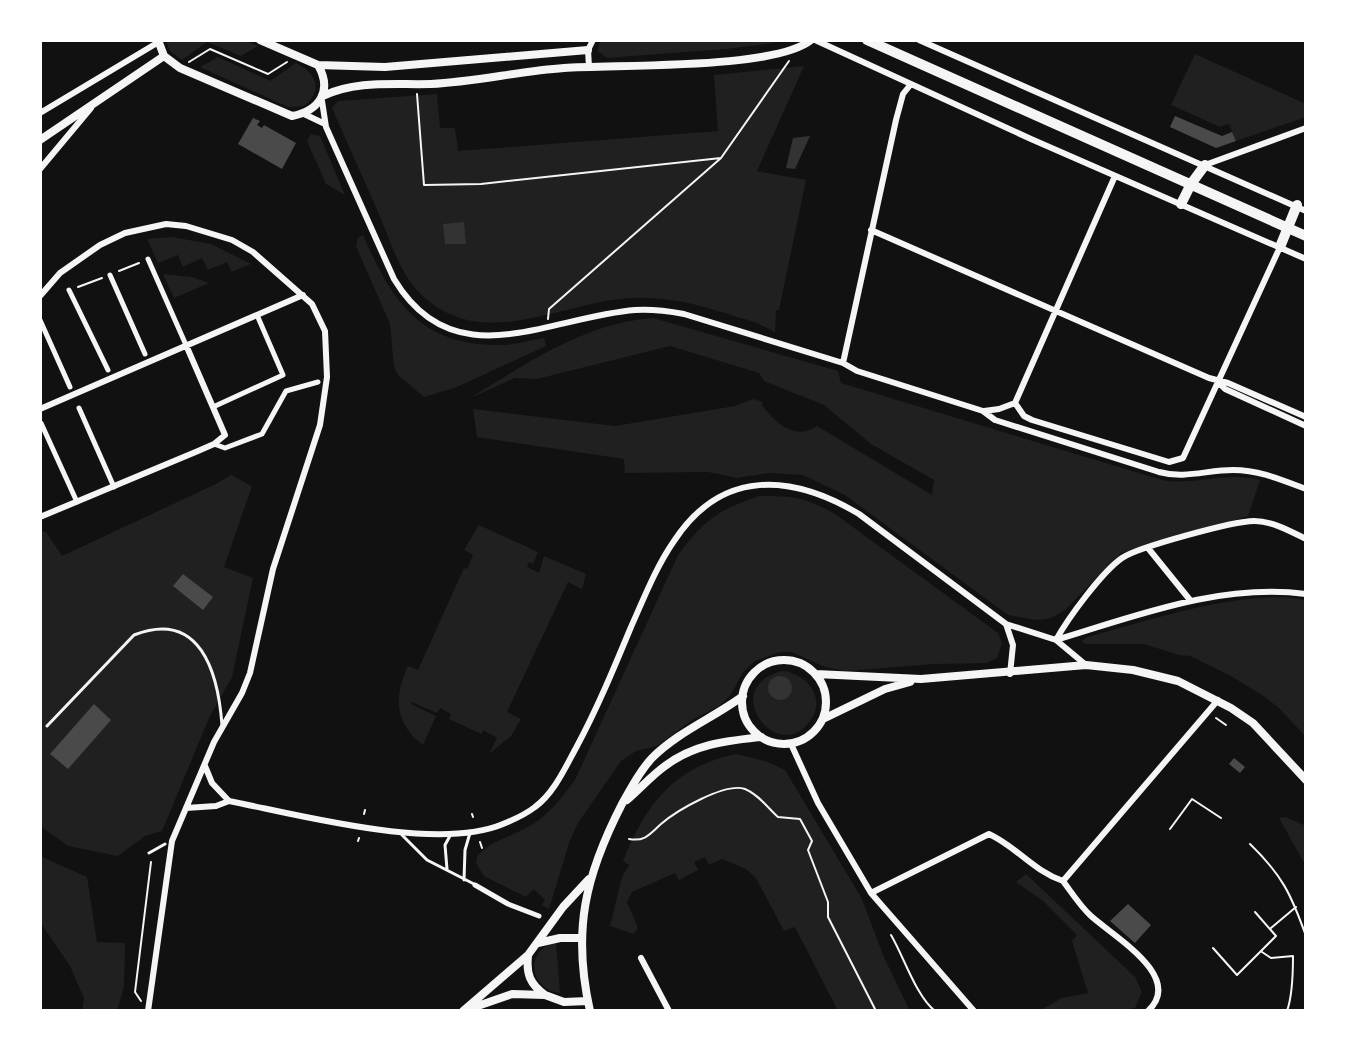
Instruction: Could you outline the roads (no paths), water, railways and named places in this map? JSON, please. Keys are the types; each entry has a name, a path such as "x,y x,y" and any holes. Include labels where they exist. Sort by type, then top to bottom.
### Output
{"main road":[{"path":"867,40 1306,236"},
{"path":"1181,204 1205,165"},
{"path":"1280,247 1302,208"}],"street":[{"path":"260,40 318,65 385,67 588,50"},
{"path":"589,67 588,50 593,40"},
{"path":"40,113 157,41 164,56 180,68 292,116 304,114 322,98 339,89 360,85 434,84 566,68 744,59 786,52 813,40 1306,259"},
{"path":"919,40 1302,208"},
{"path":"40,140 164,56"},
{"path":"318,65 324,78 322,98 325,124 394,279 406,299 434,322 471,335 491,337 537,331 633,310 684,314 843,363 857,371 983,411 995,420 1169,475 1245,470 1264,473 1306,489"},
{"path":"843,363 903,94 911,84"},
{"path":"40,169 96,102"},
{"path":"304,114 325,124"},
{"path":"1205,165 1306,128"},
{"path":"983,411 1015,403 1115,176"},
{"path":"40,296 60,273 100,245 125,233 166,224 206,230 253,252 303,295 320,316 325,331 327,373 320,425 273,569 250,673 242,693 222,725 172,841 166,865 148,1011"},
{"path":"871,230 1055,309 1306,426"},
{"path":"1015,403 1024,416 1169,462 1179,460 1186,454 1280,247"},
{"path":"40,517 214,444 225,435 148,259"},
{"path":"110,275 145,354"},
{"path":"69,290 108,370"},
{"path":"40,409 303,295"},
{"path":"213,407 283,375 257,315"},
{"path":"40,320 70,387"},
{"path":"214,444 225,448 262,434 286,391 318,382"},
{"path":"1219,383 1228,383 1306,417"},
{"path":"79,408 114,487"},
{"path":"41,423 77,502"},
{"path":"186,808 216,806 229,801 400,832 451,834 502,825 536,807 560,779 587,728 662,561 675,539 693,518 727,494 754,485 782,484 815,491 837,501 859,514 1006,624 1056,640 1086,665"},
{"path":"1056,640 1065,623 1120,559 1148,548 1254,521 1278,526 1306,539"},
{"path":"1148,548 1190,600"},
{"path":"1056,640 1190,600 1233,595 1306,594"},
{"path":"1006,624 1014,649 1010,674"},
{"path":"779,660 793,661 816,674 826,696 823,719 815,731 791,744 770,742 761,737 746,719 743,696 755,672 779,660"},
{"path":"816,674 921,679 1010,674 1086,665 1133,670 1178,681 1218,700 1253,723 1306,780"},
{"path":"823,719 885,689 921,679"},
{"path":"528,955 529,977 534,987 564,1002 589,1006 582,938 590,878 604,840 635,777 690,728 743,696"},
{"path":"1063,881 1218,700"},
{"path":"623,803 666,765 686,753 712,743 761,737"},
{"path":"791,744 818,803 871,893 974,1011"},
{"path":"205,766 212,783 229,801"},
{"path":"871,893 989,834 1000,839 1044,874 1063,881 1082,907 1153,970 1158,987 1153,1006 1148,1011"},
{"path":"464,1011 528,955 563,907 590,878"},
{"path":"475,885 508,904 539,916"},
{"path":"538,943 560,938 582,938"},
{"path":"641,958 669,1011"},
{"path":"464,1011 512,994 545,995"}],"lane":[{"path":"47,726 134,635 152,628 170,627 185,634 201,648 220,699 222,725"},
{"path":"400,832 427,860 475,885"},
{"path":"464,880 465,850 470,833"},
{"path":"447,871 445,845 451,834"},
{"path":"149,853 165,844"}]}
